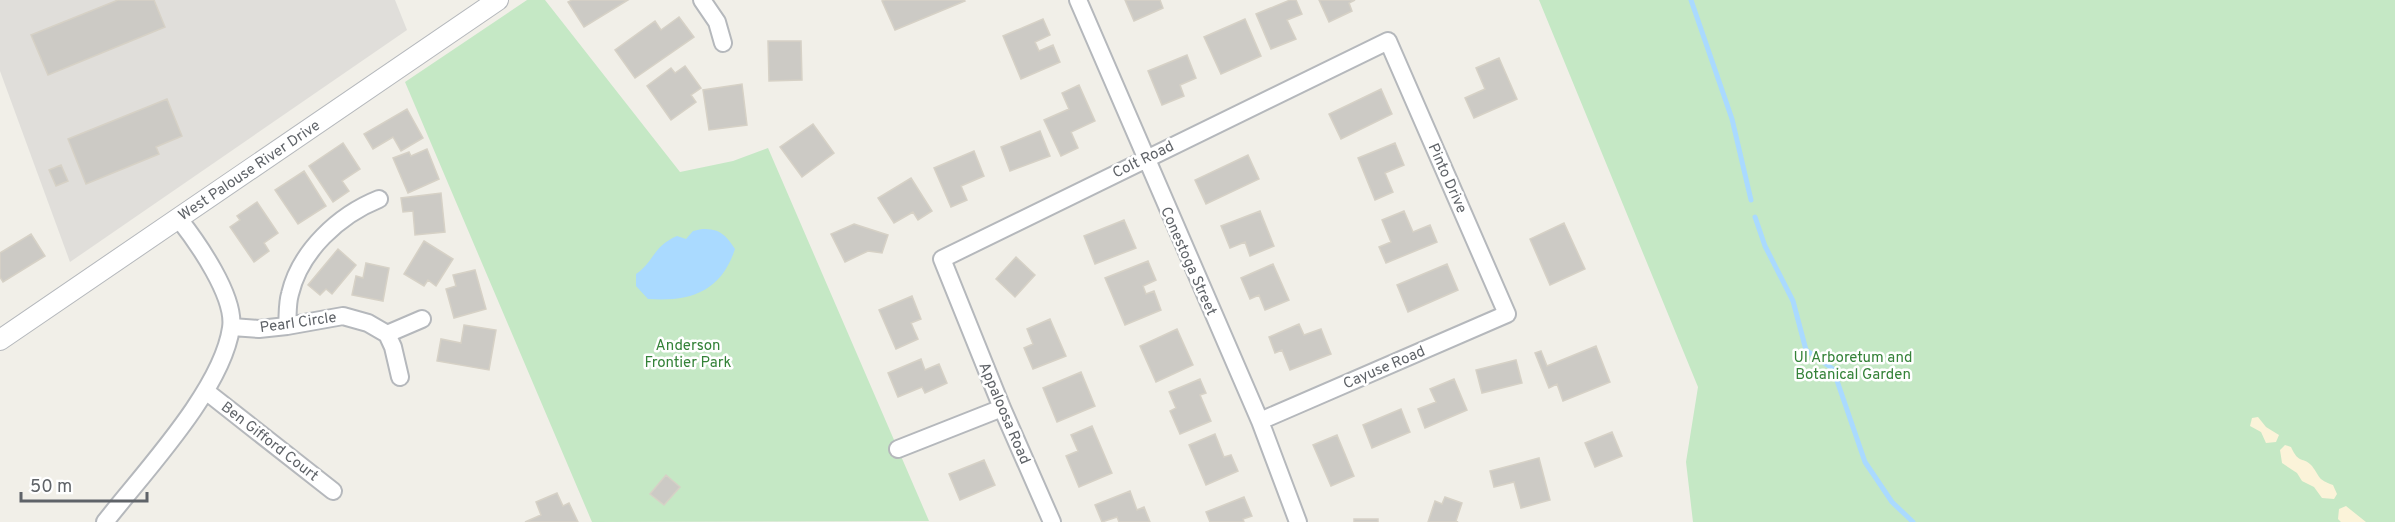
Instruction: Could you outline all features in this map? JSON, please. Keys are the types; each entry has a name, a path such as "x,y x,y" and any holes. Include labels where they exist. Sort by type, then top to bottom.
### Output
{"street":[{"name":"West Palouse River Drive","path":"0,340 498,0"},
{"path":"702,0 717,22 723,43"},
{"name":"Conestoga Street","path":"1078,0 1144,158 1260,421 1298,522"},
{"name":"Colt Road","path":"960,303 942,259 1144,158 1388,41"},
{"name":"Pinto Drive","path":"1388,41 1508,314"},
{"path":"288,326 289,295 298,271 316,245 335,225 358,207 379,199"},
{"path":"105,522 207,392 232,327 226,300 215,272 198,243 179,219"},
{"name":"Appaloosa Road","path":"960,303 1002,408 1052,522"},
{"name":"Cayuse Road","path":"1260,421 1508,314"},
{"name":"Pearl Circle","path":"232,327 259,329 343,316 368,323 387,334"},
{"path":"400,377 393,346 387,334 422,319"},
{"name":"Ben Gifford Court","path":"207,392 333,491"},
{"path":"898,448 1002,408"}],"shaded area":[{"path":"0,0 395,0 407,30 70,262 0,71"}],"green space":[{"name":"Anderson Frontier Park","path":"527,0 545,0 680,172 733,161 768,148 929,521 592,522 405,82"},
{"name":"UI Arboretum and Botanical Garden","path":"1539,0 2395,0 2395,522 1693,522 1686,462 1698,387"}],"sand":[{"path":"2258,417 2266,427 2279,435 2276,442 2266,443 2261,432 2250,426 2252,418"},
{"path":"2285,445 2291,447 2296,456 2309,463 2322,480 2333,485 2337,494 2334,499 2322,498 2314,487 2302,481 2297,473 2282,463 2280,450"},
{"path":"2346,506 2366,522 2341,522 2338,519 2339,509"}],"water":[{"path":"702,229 722,233 735,249 729,264 721,275 712,285 690,296 648,299 636,286 636,274 663,244 677,236 686,239 693,231"}],"building":[{"path":"118,0 154,0 165,27 48,75 31,35"},
{"path":"572,0 628,0 584,27 568,2"},
{"path":"1125,0 1160,0 1163,8 1134,21"},
{"path":"1290,0 1296,0 1302,14 1287,20 1296,39 1271,49 1256,14"},
{"path":"1319,0 1355,0 1349,3 1352,11 1329,22"},
{"path":"882,1 965,1 895,30"},
{"path":"679,17 694,37 635,78 615,50 655,21 661,30"},
{"path":"1043,19 1050,35 1035,42 1039,51 1053,45 1060,62 1021,79 1003,36"},
{"path":"1245,19 1261,56 1221,74 1204,37"},
{"path":"768,41 801,41 802,80 769,81"},
{"path":"1187,55 1196,78 1180,85 1184,96 1162,105 1148,71"},
{"path":"1499,58 1517,99 1474,118 1465,98 1485,89 1476,68"},
{"path":"685,66 701,88 691,95 696,102 671,120 647,86 671,68 675,73"},
{"path":"742,84 747,125 709,130 703,90"},
{"path":"1079,85 1095,121 1071,132 1078,148 1061,156 1044,120 1069,109 1062,93"},
{"path":"1381,89 1392,114 1341,139 1329,114"},
{"path":"167,99 182,136 156,147 159,154 86,184 68,139"},
{"path":"407,109 423,138 401,151 393,137 373,149 364,134"},
{"path":"813,124 834,153 802,177 780,147"},
{"path":"1040,131 1050,156 1010,171 1001,147"},
{"path":"343,143 360,169 342,181 349,191 333,202 309,166"},
{"path":"1395,143 1404,165 1385,173 1393,192 1375,200 1358,158"},
{"path":"427,149 439,179 408,193 393,158 409,152 411,156"},
{"path":"974,151 984,176 961,186 967,200 951,207 934,168"},
{"path":"1248,155 1259,179 1206,204 1195,180"},
{"path":"61,165 68,181 56,186 49,170"},
{"path":"304,171 326,206 298,224 275,190"},
{"path":"911,178 932,211 918,220 913,212 894,223 878,198"},
{"path":"441,193 445,232 415,235 413,211 403,212 401,198"},
{"path":"257,202 278,233 264,243 269,251 254,262 230,227 240,220 237,216"},
{"path":"1260,211 1274,246 1250,256 1245,242 1230,248 1221,226"},
{"path":"1404,211 1413,232 1430,225 1437,242 1386,263 1379,247 1391,242 1382,220"},
{"path":"1124,220 1136,248 1095,264 1084,236"},
{"path":"1564,223 1585,269 1550,285 1530,239"},
{"path":"854,224 888,235 882,253 868,251 845,262 831,234"},
{"path":"31,234 45,256 3,282 0,277 0,253"},
{"path":"424,241 453,259 436,286 428,280 424,286 404,274"},
{"path":"338,249 356,265 332,294 326,289 320,295 308,285"},
{"path":"1016,257 1035,275 1015,297 996,279"},
{"path":"1148,261 1156,280 1143,286 1146,294 1154,291 1161,310 1125,325 1105,278"},
{"path":"366,263 389,268 383,301 352,295 356,276 363,278"},
{"path":"1273,264 1289,300 1265,310 1259,295 1250,299 1241,278"},
{"path":"1447,264 1458,290 1408,312 1397,285"},
{"path":"475,270 486,309 454,318 446,289 456,286 453,275"},
{"path":"912,296 921,319 911,323 918,339 896,349 879,310"},
{"path":"1050,319 1066,356 1033,369 1024,348 1033,344 1027,329"},
{"path":"1299,324 1304,335 1321,329 1331,354 1290,370 1282,350 1275,353 1269,337"},
{"path":"464,325 496,330 489,370 437,361 441,339 461,343"},
{"path":"1177,329 1193,365 1156,382 1140,346"},
{"path":"1596,346 1610,382 1563,401 1557,384 1549,388 1535,353 1541,351 1547,366"},
{"path":"921,359 925,370 939,364 947,383 925,393 922,387 898,397 888,373"},
{"path":"1516,360 1522,383 1482,393 1476,370"},
{"path":"1081,372 1095,406 1057,422 1043,388"},
{"path":"1200,379 1206,393 1200,395 1211,421 1180,434 1170,411 1176,408 1169,392"},
{"path":"1454,379 1467,410 1425,428 1418,409 1436,402 1430,389"},
{"path":"1401,409 1410,432 1372,448 1363,425"},
{"path":"1092,426 1112,473 1079,487 1066,456 1078,451 1071,435"},
{"path":"1612,432 1622,456 1595,467 1585,443"},
{"path":"1215,434 1224,457 1231,455 1238,471 1206,485 1189,445"},
{"path":"1337,435 1354,476 1331,486 1313,445"},
{"path":"1539,458 1550,500 1521,508 1514,482 1494,487 1490,471"},
{"path":"984,460 995,485 960,500 949,474"},
{"path":"666,475 680,487 664,505 650,494"},
{"path":"1130,491 1137,510 1144,507 1150,522 1119,522 1117,517 1102,522 1095,505"},
{"path":"557,493 563,506 569,503 578,522 525,522 541,515 536,502"},
{"path":"1244,497 1252,516 1243,519 1244,522 1210,522 1206,512"},
{"path":"1445,497 1462,503 1456,521 1458,522 1428,522 1435,501 1442,504"},
{"path":"1354,519 1378,519 1378,522 1354,522"}],"waterway":[{"path":"1691,0 1732,119 1751,200"},
{"path":"1755,217 1765,246 1793,301 1806,350 1833,369 1865,462 1892,502 1913,522"}]}
